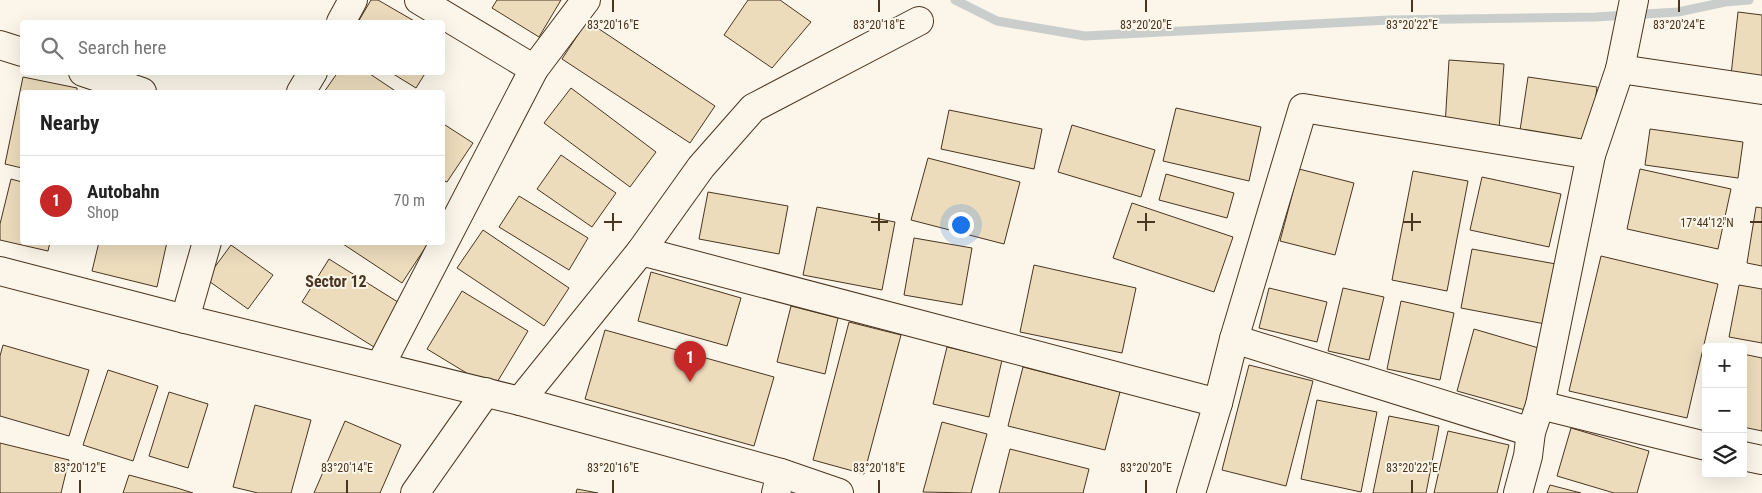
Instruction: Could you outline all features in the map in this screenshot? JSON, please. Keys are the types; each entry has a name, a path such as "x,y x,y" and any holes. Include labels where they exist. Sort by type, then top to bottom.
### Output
{"street":[{"path":"342,20 353,0"},
{"path":"419,0 534,69"},
{"path":"445,241 534,69 586,0"},
{"path":"1518,493 1528,456 1531,432 1540,405 1591,155 1620,69 1634,0"},
{"path":"520,401 641,252 701,167 753,108 920,21"},
{"path":"0,44 20,51"},
{"path":"1620,69 1762,90"},
{"path":"92,75 136,90"},
{"path":"302,90 311,75"},
{"path":"1191,493 1218,403 1234,338 1303,108 1591,155"},
{"path":"185,318 206,245"},
{"path":"380,366 443,245"},
{"path":"641,252 1218,403"},
{"path":"0,270 520,401 778,483 839,493"},
{"path":"1234,338 1531,432"},
{"path":"415,493 486,392"},
{"path":"1540,405 1702,445"},
{"path":"1747,457 1762,460"}],"building":[{"path":"371,0 378,0 413,20 359,20"},
{"path":"497,0 561,0 539,37 492,8"},
{"path":"748,0 780,0 811,22 772,68 724,35"},
{"path":"1738,12 1762,15 1762,79 1731,75"},
{"path":"587,21 715,106 690,143 562,59"},
{"path":"1449,60 1504,64 1499,129 1445,126"},
{"path":"336,75 372,75 394,90 325,90"},
{"path":"395,75 424,75 416,88"},
{"path":"23,77 77,88 77,90 20,90"},
{"path":"1528,77 1597,87 1589,147 1519,137"},
{"path":"571,88 656,152 630,187 544,123"},
{"path":"20,92 20,168 5,164"},
{"path":"1176,108 1261,127 1249,181 1163,161"},
{"path":"949,110 1042,129 1034,169 941,149"},
{"path":"445,125 473,143 447,182 445,181"},
{"path":"1072,125 1155,150 1141,197 1058,172"},
{"path":"1650,129 1743,142 1738,178 1645,165"},
{"path":"561,155 616,193 592,227 537,189"},
{"path":"928,158 1020,182 1004,244 911,220"},
{"path":"1299,169 1354,183 1335,255 1280,241"},
{"path":"1640,169 1731,189 1718,249 1627,229"},
{"path":"1413,171 1468,181 1447,291 1392,280"},
{"path":"1166,174 1234,193 1227,218 1159,200"},
{"path":"1482,177 1561,194 1549,247 1470,230"},
{"path":"11,179 20,181 20,245 0,240 0,224"},
{"path":"708,192 788,206 779,254 699,239"},
{"path":"519,196 588,238 569,270 499,227"},
{"path":"1132,203 1233,237 1214,292 1113,258"},
{"path":"817,207 895,222 882,290 803,275"},
{"path":"1756,207 1762,208 1762,266 1747,263"},
{"path":"483,230 569,288 544,326 457,268"},
{"path":"914,238 972,248 962,305 904,295"},
{"path":"22,245 49,245 48,251"},
{"path":"98,245 166,245 157,287 92,271"},
{"path":"231,245 273,275 248,309 206,279"},
{"path":"345,245 427,245 402,283"},
{"path":"1472,249 1556,264 1545,324 1461,308"},
{"path":"1601,256 1718,284 1704,343 1702,343 1702,353 1687,418 1569,391"},
{"path":"329,259 401,304 374,347 302,302"},
{"path":"1034,265 1136,288 1122,353 1020,332"},
{"path":"651,272 741,298 727,346 638,321"},
{"path":"1739,285 1762,289 1762,343 1729,337"},
{"path":"1269,288 1327,302 1317,342 1259,328"},
{"path":"1343,288 1384,297 1369,360 1328,351"},
{"path":"462,291 528,331 493,389 427,349"},
{"path":"1401,301 1454,313 1440,380 1387,369"},
{"path":"791,306 838,318 825,374 777,362"},
{"path":"849,322 901,335 864,474 813,460"},
{"path":"1474,329 1542,349 1525,410 1457,391"},
{"path":"605,330 774,377 754,446 585,399"},
{"path":"3,345 89,370 69,436 0,416 0,356"},
{"path":"947,347 1002,360 989,417 933,404"},
{"path":"1747,355 1762,358 1762,431 1747,428"},
{"path":"1249,365 1313,381 1286,486 1222,470"},
{"path":"1023,367 1120,392 1105,450 1008,426"},
{"path":"108,370 158,386 133,461 83,445"},
{"path":"169,392 208,404 188,468 149,456"},
{"path":"1317,400 1377,412 1361,492 1301,479"},
{"path":"255,405 311,420 291,493 258,493 233,487"},
{"path":"1389,416 1439,426 1426,493 1373,493"},
{"path":"345,421 401,445 380,493 314,493"},
{"path":"942,422 987,434 971,493 923,492"},
{"path":"1571,428 1649,451 1637,493 1614,493 1557,476"},
{"path":"1448,431 1509,445 1497,493 1434,493"},
{"path":"0,443 69,460 61,493 0,493"},
{"path":"1010,449 1089,469 1083,493 999,493"},
{"path":"129,475 177,488 193,493 123,493"},
{"path":"1550,485 1581,493 1547,493"},
{"path":"577,489 598,493 576,493"}],"waterway":[{"path":"955,0 997,21 1085,36 1389,20 1595,17 1678,12 1725,2 1749,0"}],"place":[{"name":"Autobahn","path":"690,382"}],"district":[{"name":"Sector 12","path":"336,281"}]}
